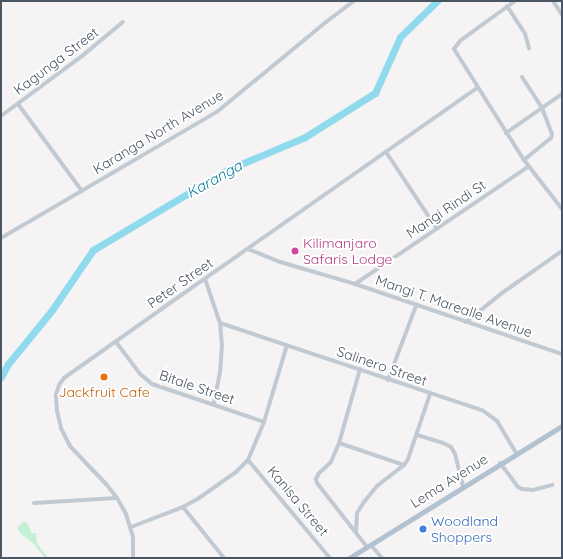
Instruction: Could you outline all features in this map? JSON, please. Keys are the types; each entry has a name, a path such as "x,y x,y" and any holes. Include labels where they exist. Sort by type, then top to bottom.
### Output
{"main road":[{"name":"Lema Avenue","path":"349,558 500,463 562,426"}],"street":[{"name":"Karanga North Avenue","path":"1,238 218,111 321,26 354,1"},
{"path":"515,1 454,46 455,52 524,160 562,209"},
{"path":"552,1 562,14"},
{"path":"507,6 525,34 529,48"},
{"name":"Kagunga Street","path":"1,116 123,22"},
{"path":"522,77 542,108 551,128 552,136 524,160"},
{"name":"Peter Street","path":"133,558 131,527 117,498 70,446 62,428 57,412 56,395 59,385 64,378 478,87"},
{"path":"506,133 562,94"},
{"path":"18,104 82,191"},
{"path":"386,152 436,229"},
{"name":"Mangi Rindi St","path":"355,284 529,166"},
{"name":"Mangi T. Marealle Avenue","path":"248,249 277,261 355,284 416,306 562,354"},
{"path":"466,322 502,293 562,251"},
{"path":"205,280 220,323 222,345 220,372 214,404"},
{"path":"388,380 416,306"},
{"name":"Salinero Street","path":"220,323 360,369 430,394 471,406 493,417 517,454"},
{"name":"Bitale Street","path":"116,342 139,373 152,384 160,388 214,404 264,422"},
{"path":"131,527 183,507 216,487 236,472 248,460 253,452 264,422 287,345"},
{"path":"360,369 339,443 331,462 319,473 316,479 320,487 356,533 382,558"},
{"path":"356,533 357,514 364,502 383,480 404,465 408,459 430,394"},
{"path":"417,435 451,447 463,486"},
{"path":"339,443 404,465"},
{"name":"Kanisa Street","path":"248,460 330,558"},
{"path":"500,463 518,487 522,489 533,490 552,485"},
{"path":"34,504 117,498"},
{"path":"183,507 224,558"}],"green space":[{"path":"24,521 27,523 32,533 36,533 37,543 48,558 45,558 33,543 21,534 17,528"}],"waterway":[{"name":"Karanga","path":"1,377 8,364 52,310 93,250 229,169 305,137 375,93 400,37 437,1"}],"place":[{"name":"Kilimanjaro Safaris Lodge","path":"295,251"},
{"name":"Jackfruit Cafe","path":"104,377"},
{"name":"Woodland Shoppers","path":"423,529"}]}
